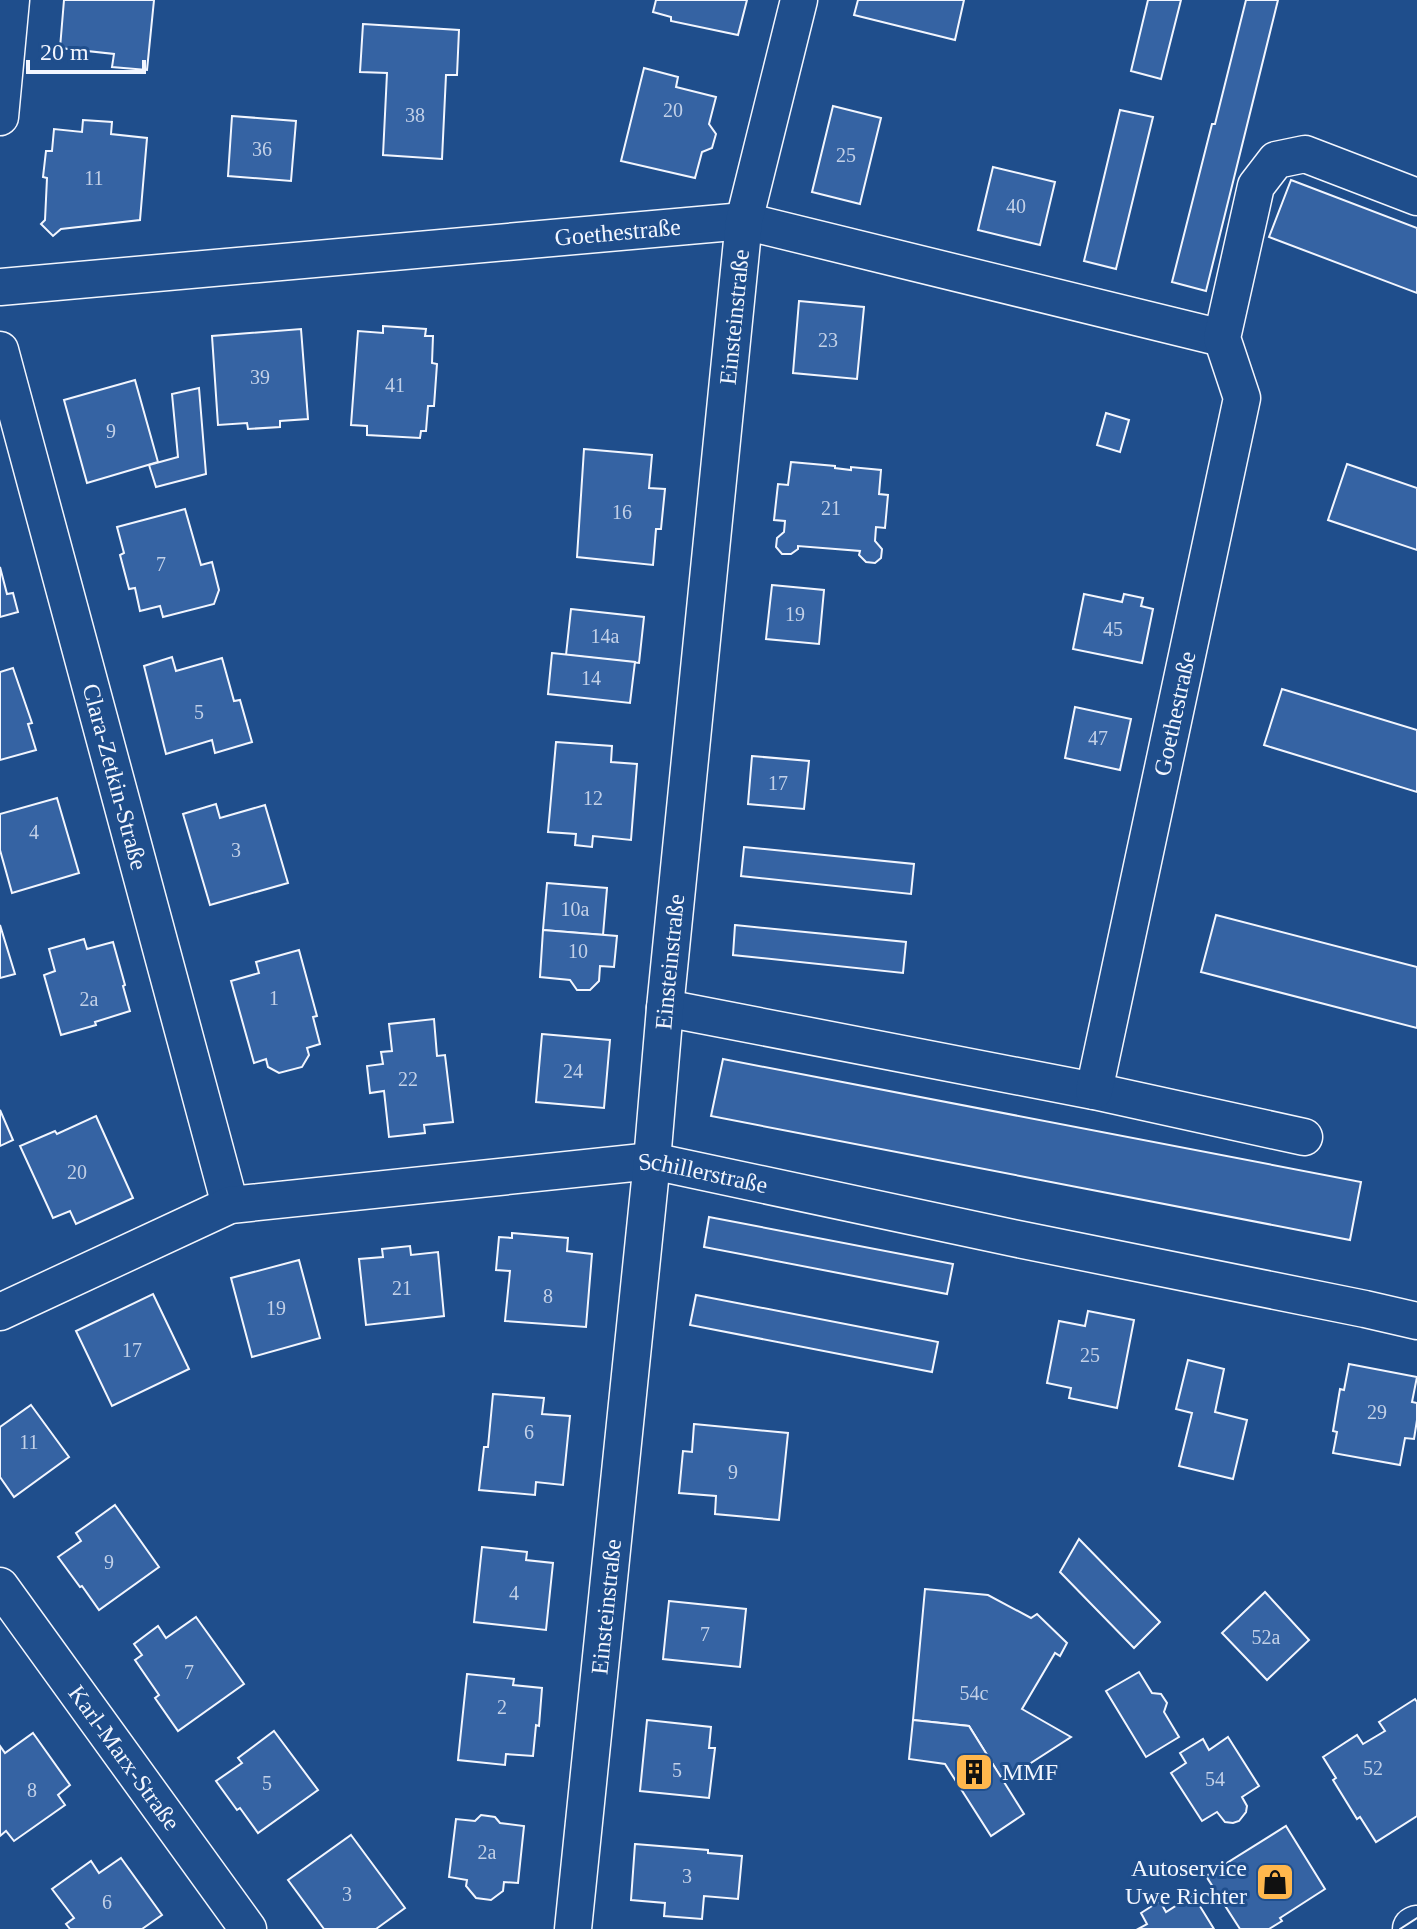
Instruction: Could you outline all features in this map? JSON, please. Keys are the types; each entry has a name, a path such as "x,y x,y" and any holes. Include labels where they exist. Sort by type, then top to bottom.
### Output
{"street":[{"path":"0,117 11,0"},
{"name":"Einsteinstraße","path":"573,1929 744,221 799,0"},
{"path":"1222,338 1256,186 1276,160 1305,154 1417,197"},
{"name":"Goethestraße","path":"0,287 744,221 1222,338 1242,398 1094,1091"},
{"name":"Clara-Zetkin-Straße","path":"0,350 230,1205"},
{"path":"665,1008 1094,1091 1304,1137"},
{"name":"Schillerstraße","path":"0,1312 230,1205 652,1161 1417,1321"},
{"name":"Karl-Marx-Straße","path":"0,1586 248,1929"}],"building":[{"path":"64,0 154,0 147,70 112,67 114,54 60,48"},
{"path":"656,0 747,0 738,35 671,21 671,17 653,12"},
{"path":"858,0 964,0 955,40 854,15"},
{"path":"1148,0 1181,0 1161,79 1131,71"},
{"path":"1246,0 1278,0 1206,291 1172,282"},
{"path":"363,24 459,30 457,75 446,75 442,159 383,155 387,73 360,72"},
{"path":"644,68 678,77 676,87 716,97 709,124 716,134 712,148 702,152 695,178 621,161"},
{"path":"833,106 881,118 860,204 812,192"},
{"path":"1120,110 1153,117 1116,269 1084,261"},
{"path":"232,116 296,121 291,181 228,176"},
{"path":"83,120 112,122 111,134 147,138 140,220 61,229 53,236 41,224 45,220 47,178 43,177 46,151 52,151 54,129 82,132"},
{"path":"993,167 1055,182 1040,245 978,230"},
{"path":"1291,180 1417,228 1417,293 1269,237"},
{"path":"799,301 864,307 857,379 793,373"},
{"path":"383,326 426,329 425,336 433,336 432,363 437,364 434,406 428,406 426,431 421,431 420,438 367,435 367,426 351,425 358,331 383,333"},
{"path":"301,329 308,419 280,421 280,427 248,429 247,423 218,425 212,336"},
{"path":"135,380 158,462 87,483 64,400"},
{"path":"199,388 206,474 156,487 149,465 178,457 172,394"},
{"path":"1106,413 1129,420 1120,452 1097,445"},
{"path":"584,449 652,455 649,488 665,489 661,529 656,529 653,565 577,557"},
{"path":"791,462 851,470 851,467 881,470 879,494 888,495 885,528 876,527 875,541 882,549 881,558 875,563 866,562 859,555 860,551 798,546 791,554 782,554 776,547 777,538 784,532 785,521 774,520 778,484 788,485"},
{"path":"1347,464 1417,488 1417,550 1328,520"},
{"path":"185,509 201,565 212,562 219,590 214,604 163,617 160,606 140,611 135,588 129,589 117,527"},
{"path":"0,567 7,594 13,593 18,612 0,617"},
{"path":"772,585 824,590 819,644 766,639"},
{"path":"1084,594 1122,602 1124,594 1143,598 1141,606 1153,609 1142,663 1073,649"},
{"path":"571,609 644,617 639,663 566,655"},
{"path":"552,653 635,662 630,703 548,694"},
{"path":"172,657 176,671 222,658 234,701 240,700 252,742 215,753 212,740 166,754 144,666"},
{"path":"13,668 32,723 28,724 36,750 0,760 0,672"},
{"path":"1282,689 1417,730 1417,792 1264,745"},
{"path":"1075,707 1131,719 1120,770 1065,758"},
{"path":"556,742 612,746 611,762 637,764 631,840 593,836 592,847 575,845 576,834 548,832"},
{"path":"752,756 809,761 804,809 748,804"},
{"path":"57,798 79,873 12,893 0,850 0,814"},
{"path":"216,804 220,818 265,805 288,883 210,905 183,814"},
{"path":"744,847 914,864 911,894 741,876"},
{"path":"547,883 607,888 603,935 543,930"},
{"path":"1216,915 1417,967 1417,1028 1201,972"},
{"path":"0,925 15,974 0,978"},
{"path":"735,925 906,942 903,973 733,955"},
{"path":"543,930 617,936 614,967 600,966 599,981 590,990 577,990 570,980 540,977"},
{"path":"84,939 87,949 113,942 130,1011 61,1035 44,975 55,971 49,949"},
{"path":"299,950 317,1016 313,1017 320,1044 307,1048 309,1055 302,1067 279,1073 268,1067 266,1059 254,1063 231,981 259,973 256,962"},
{"path":"434,1019 437,1056 445,1055 453,1122 424,1125 425,1133 389,1137 384,1091 370,1093 367,1066 383,1064 381,1052 392,1051 389,1024"},
{"path":"542,1034 610,1040 604,1108 536,1102"},
{"path":"723,1059 1361,1182 1350,1240 711,1116"},
{"path":"0,1110 13,1140 0,1146"},
{"path":"96,1116 133,1198 76,1224 70,1211 53,1218 20,1146 55,1131 57,1134"},
{"path":"709,1217 953,1264 947,1294 704,1247"},
{"path":"512,1233 568,1238 567,1251 592,1254 586,1327 505,1321 510,1271 496,1270 499,1237 512,1238"},
{"path":"410,1246 411,1255 438,1252 444,1316 366,1325 359,1259 383,1257 382,1249"},
{"path":"299,1260 320,1338 252,1357 231,1278"},
{"path":"153,1294 189,1369 112,1406 76,1331"},
{"path":"696,1295 938,1342 932,1372 690,1325"},
{"path":"1088,1311 1134,1320 1117,1408 1069,1398 1071,1388 1047,1383 1059,1321 1085,1326"},
{"path":"1188,1360 1224,1369 1215,1412 1247,1420 1233,1479 1179,1466 1192,1413 1176,1409"},
{"path":"1349,1364 1417,1377 1412,1402 1417,1403 1414,1439 1405,1438 1400,1465 1333,1453 1340,1389 1344,1390"},
{"path":"493,1394 544,1398 542,1414 570,1416 563,1485 536,1482 535,1495 479,1490 484,1447 488,1447"},
{"path":"31,1405 69,1457 14,1497 0,1477 0,1427"},
{"path":"694,1424 788,1433 779,1520 715,1514 716,1496 679,1493 683,1451 692,1452"},
{"path":"115,1505 159,1567 99,1610 58,1557 81,1541 76,1533"},
{"path":"1079,1539 1160,1622 1134,1648 1060,1572"},
{"path":"482,1547 527,1552 526,1560 553,1563 546,1630 474,1622"},
{"path":"925,1589 988,1595 1031,1618 1037,1614 1067,1643 1060,1656 1055,1653 1022,1709 1071,1737 1003,1781 969,1726 913,1720"},
{"path":"1265,1592 1309,1640 1267,1680 1222,1633"},
{"path":"669,1601 746,1609 740,1667 663,1659"},
{"path":"196,1617 244,1684 178,1731 155,1698 159,1695 135,1660 142,1655 134,1644 158,1626 166,1638"},
{"path":"1139,1672 1152,1693 1161,1694 1167,1703 1164,1712 1179,1737 1146,1757 1106,1691"},
{"path":"467,1674 514,1679 513,1685 542,1688 533,1756 506,1754 505,1765 458,1760"},
{"path":"1415,1699 1417,1816 1376,1842 1360,1817 1357,1819 1323,1757 1357,1735 1363,1744 1385,1731 1379,1722"},
{"path":"647,1720 711,1727 709,1748 715,1748 709,1798 640,1791"},
{"name":"MMF","path":"913,1720 969,1726 1024,1814 991,1836 945,1764 909,1759"},
{"path":"274,1731 318,1790 258,1833 216,1781 242,1763 238,1758"},
{"path":"33,1733 70,1785 58,1795 65,1805 14,1841 6,1831 0,1836 0,1746 5,1753"},
{"path":"1228,1737 1259,1786 1242,1797 1247,1806 1239,1821 1225,1822 1217,1812 1202,1821 1171,1773 1186,1763 1180,1753 1203,1739 1209,1750"},
{"path":"481,1815 495,1817 500,1823 524,1826 518,1883 504,1882 503,1891 491,1900 476,1898 466,1886 467,1880 449,1877 456,1819 475,1821"},
{"path":"1286,1826 1325,1889 1280,1918 1282,1921 1269,1929 1240,1929 1206,1876"},
{"path":"351,1835 405,1908 376,1929 324,1929 288,1880"},
{"path":"635,1844 742,1856 738,1899 704,1896 702,1919 664,1916 665,1903 631,1900"},
{"path":"121,1858 162,1915 142,1929 70,1929 66,1924 74,1918 52,1889 91,1861 99,1873"},
{"path":"1193,1895 1214,1929 1138,1929 1147,1924 1141,1913 1160,1901 1166,1912"}],"tram line":[{"path":"1400,1929 1417,1918"}],"place":[{"name":"MMF","path":"974,1772"},
{"name":"Autoservice Uwe Richter","path":"1275,1882"}]}
